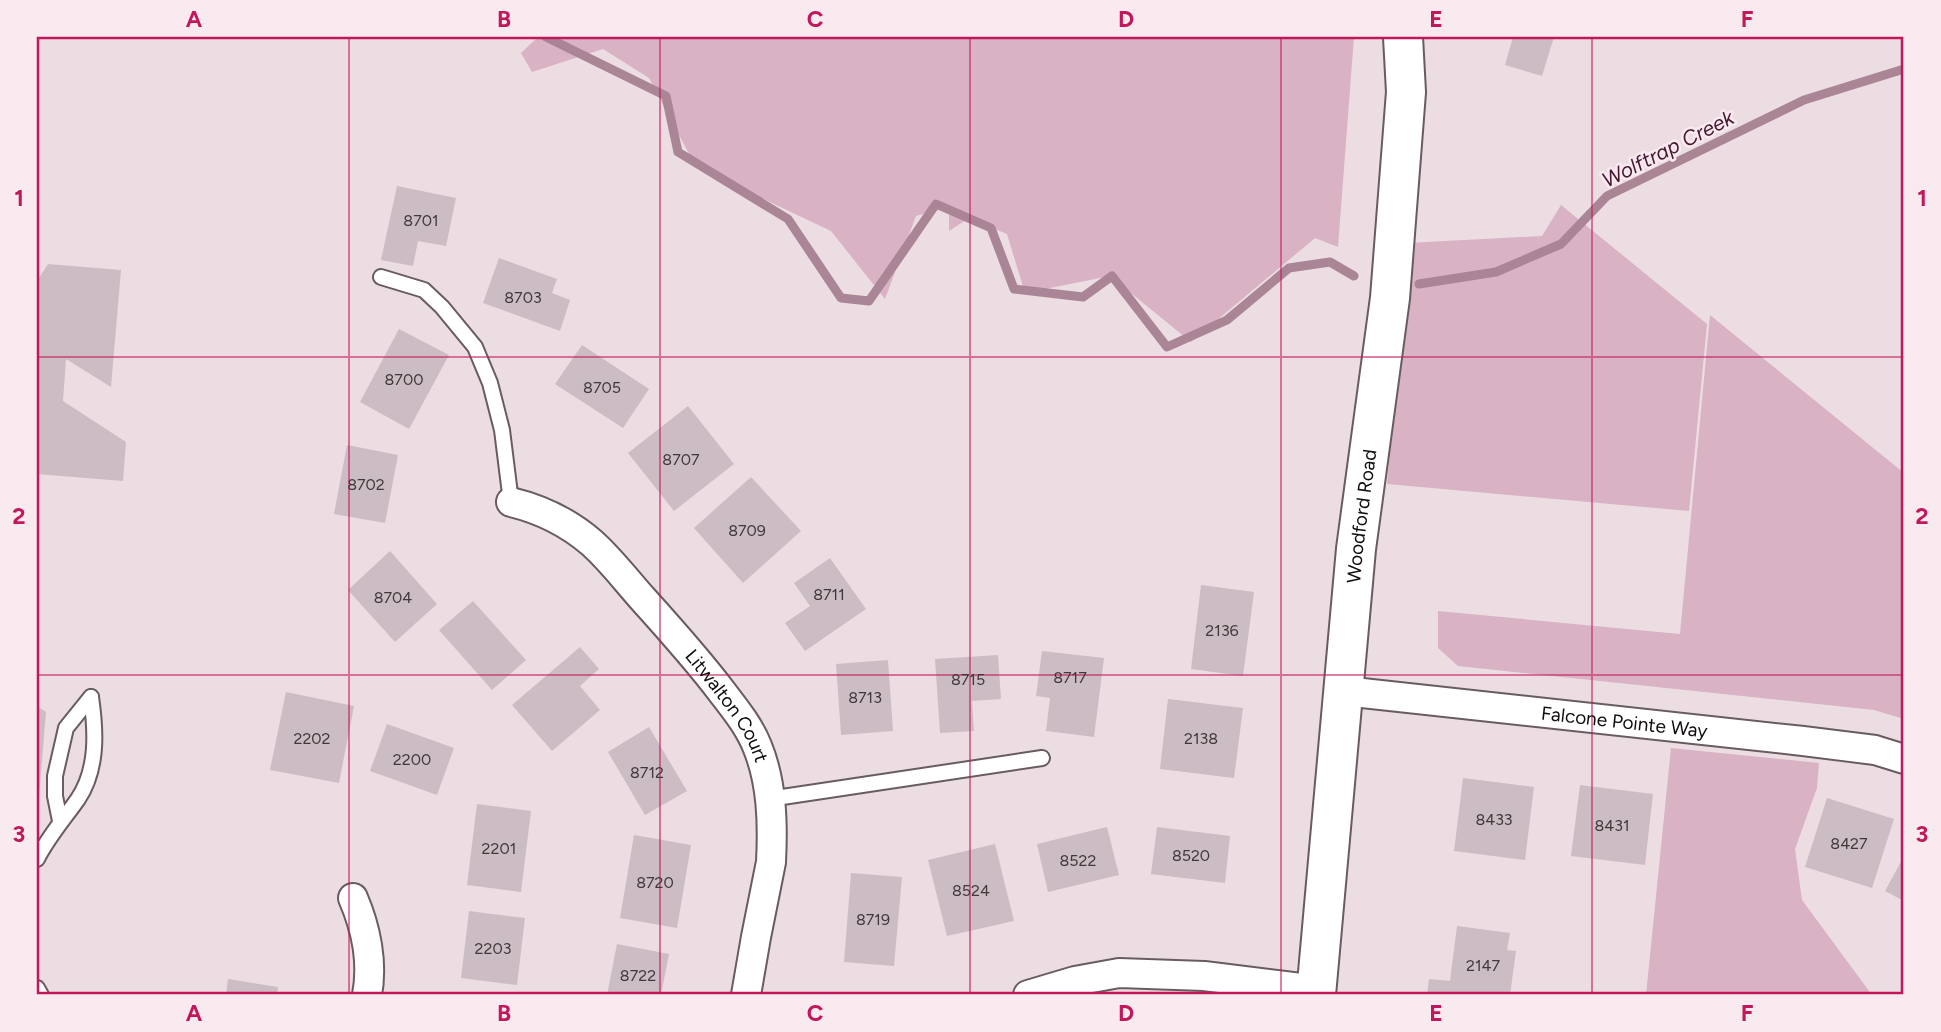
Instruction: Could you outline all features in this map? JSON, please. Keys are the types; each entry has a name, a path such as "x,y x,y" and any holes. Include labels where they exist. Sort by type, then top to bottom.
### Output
{"street":[{"name":"Woodford Road","path":"1317,993 1356,549 1390,298 1406,92 1403,37"},
{"name":"Litwalton Court","path":"511,502 560,520 592,543 696,658 743,719 757,744 766,772 772,814 771,862 746,995"},
{"name":"Falcone Pointe Way","path":"1344,691 1827,744 1875,750 1904,759"},
{"path":"353,898 361,917 369,954 367,995"},
{"path":"1028,995 1075,981 1119,973 1204,976 1317,993"}],"lane":[{"path":"381,277 424,290 475,347 490,383 502,430 511,502"},
{"path":"37,859 60,821 79,797 92,768 95,727 91,697 66,728 55,776 55,796 60,821"},
{"path":"769,799 1042,758"},
{"path":"37,988 41,995"}],"shaded area":[{"path":"538,37 1354,37 1338,247 1315,238 1191,342 1110,276 1025,293 1007,234 969,218 949,231 949,207 916,216 885,299 831,231 696,167 649,78 603,49 532,72 521,53"},
{"path":"1561,205 1707,324 1689,511 1387,484 1407,243 1542,236"},
{"path":"1710,315 1904,473 1904,719 1874,710 1458,666 1438,648 1438,611 1680,634"},
{"path":"1671,748 1819,763 1817,788 1795,849 1802,900 1872,995 1646,995"}],"building":[{"path":"1513,37 1554,37 1542,76 1505,65"},
{"path":"397,186 456,198 446,246 418,241 413,266 381,260"},
{"path":"499,258 557,279 552,293 570,300 560,331 483,303"},
{"path":"48,264 121,270 111,387 66,359 63,401 126,442 123,481 37,474 37,281"},
{"path":"399,329 449,355 409,429 360,402"},
{"path":"582,345 649,389 623,428 555,384"},
{"path":"688,406 734,464 674,511 628,453"},
{"path":"347,445 398,455 385,523 334,514"},
{"path":"751,477 801,531 743,583 694,528"},
{"path":"390,551 437,604 395,642 348,590"},
{"path":"830,558 866,609 805,651 785,623 810,606 794,583"},
{"path":"1201,585 1254,592 1243,676 1191,669"},
{"path":"473,601 526,660 492,690 439,630"},
{"path":"580,647 599,669 580,686 600,710 552,751 512,705"},
{"path":"1042,651 1104,658 1094,737 1046,731 1050,698 1036,696"},
{"path":"998,655 1001,699 972,701 974,731 940,733 935,659"},
{"path":"888,660 893,731 841,735 836,664"},
{"path":"286,692 354,706 339,783 270,770"},
{"path":"1168,699 1243,708 1234,778 1160,769"},
{"path":"37,706 46,712 39,797 37,797"},
{"path":"387,724 454,748 437,795 370,771"},
{"path":"649,727 687,791 645,815 608,752"},
{"path":"1463,778 1534,787 1525,860 1454,851"},
{"path":"1580,785 1653,794 1645,865 1571,856"},
{"path":"1827,798 1894,819 1872,888 1805,867"},
{"path":"477,804 531,811 521,892 467,885"},
{"path":"1107,827 1119,875 1048,892 1037,844"},
{"path":"1157,827 1230,836 1225,883 1151,874"},
{"path":"634,835 691,845 677,928 620,918"},
{"path":"995,844 1014,921 947,936 928,860"},
{"path":"1904,856 1904,901 1885,891"},
{"path":"851,873 902,877 894,966 844,962"},
{"path":"469,911 525,918 517,985 461,978"},
{"path":"1457,926 1510,933 1507,950 1516,951 1510,995 1427,995 1429,979 1450,981"},
{"path":"617,944 669,954 661,995 607,995"},
{"path":"228,979 278,987 277,995 226,995"}],"waterway":[{"name":"Wolftrap Creek","path":"546,37 666,96 678,152 788,219 841,298 869,301 936,204 991,228 1014,289 1083,297 1112,276 1167,347 1227,320 1289,268 1330,262 1354,276"},
{"name":"Wolftrap Creek","path":"1419,284 1496,272 1561,244 1607,196 1804,100 1904,69"}]}
